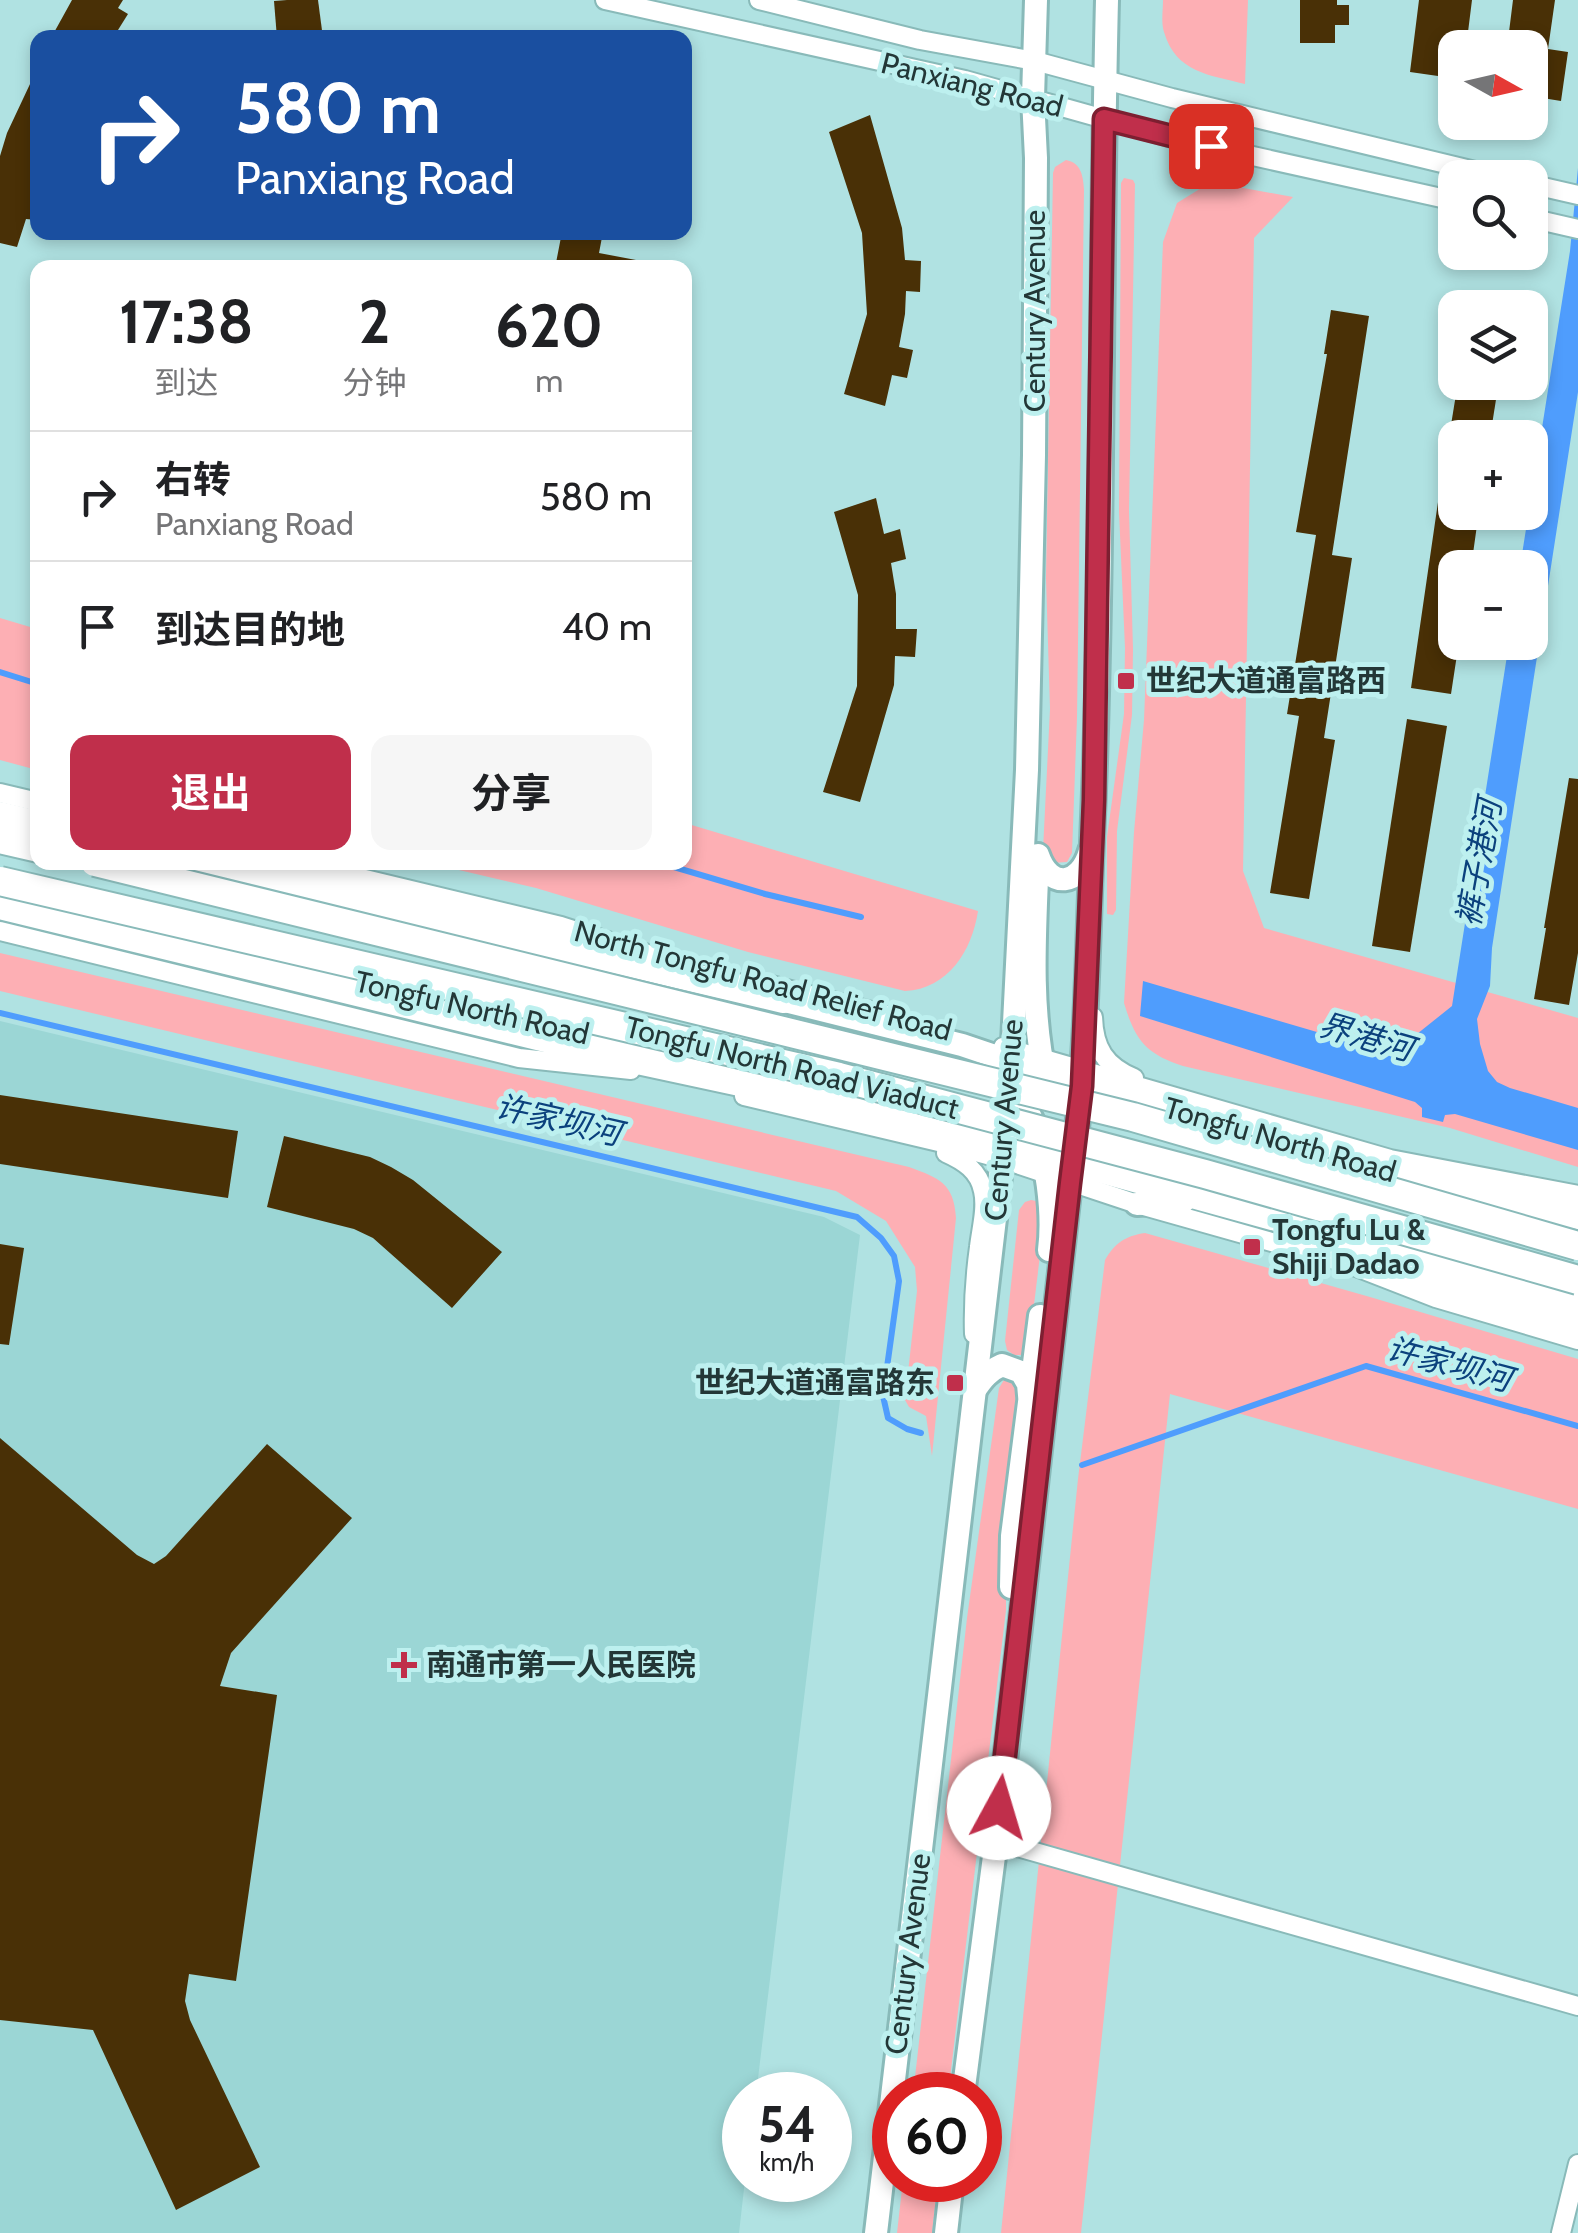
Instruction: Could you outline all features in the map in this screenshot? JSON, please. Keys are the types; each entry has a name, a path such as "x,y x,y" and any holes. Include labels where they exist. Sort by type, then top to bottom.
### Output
{"highway":[{"path":"0,816 30,823"},
{"path":"0,839 30,846"},
{"name":"Tongfu North Road Viaduct","path":"128,870 1133,1117 1578,1246"},
{"path":"237,870 784,998"},
{"name":"Tongfu North Road Viaduct","path":"0,881 838,1078 1205,1174 1578,1280"},
{"path":"0,904 629,1064 768,1088"},
{"path":"1387,1170 1573,1212"},
{"path":"1319,1232 1442,1281 1578,1320"}],"main road":[{"name":"Century Avenue","path":"876,2233 1010,1086 1027,770 1032,576 1036,0"},
{"path":"966,2072 1083,1078 1094,800 1107,0"},
{"path":"1032,576 1043,713 1035,1003 1048,1086 1076,1133 1138,1193 1175,1200 1212,1214"},
{"path":"0,824 30,831"},
{"path":"1038,854 1042,869 1052,878 1066,880 1086,864 1092,843"},
{"name":"Tongfu North Road","path":"197,870 700,988 784,998 880,1024 962,1040 1387,1170"},
{"name":"Tongfu North Road","path":"0,904 669,1053 768,1088 1212,1214 1390,1241 1578,1298"},
{"path":"880,1024 928,1030 962,1040 1000,1073 1020,1097 1032,1120 1043,1165 1051,1208 1050,1238 1012,1536 1010,1706"},
{"path":"975,1382 1002,1365 1021,1372 1030,1399"},
{"path":"946,2233 950,2202"}],"street":[{"name":"Panxiang Road","path":"606,0 965,80 1176,139 1438,197"},
{"name":"Panxiang Road","path":"760,0 920,40 1034,61 1438,162"},
{"path":"1548,188 1573,194"},
{"path":"0,793 30,800"},
{"path":"1094,800 1098,898 1093,1025 1105,1058 1118,1071 1140,1080 1261,1112 1387,1170"},
{"name":"North Tongfu Road Relief Road","path":"327,870 561,926 654,956 904,1020 962,1040"},
{"path":"0,931 520,1058 629,1064 825,1115 1003,1154"},
{"path":"904,1020 928,1030"},
{"path":"1083,1078 1317,1138 1573,1212"},
{"path":"768,1088 856,1130 946,1153 966,1162 976,1176 983,1191 984,1210 972,1299 975,1382"},
{"path":"1212,1214 1436,1298 1578,1340"},
{"path":"996,1841 1578,2006"},
{"path":"1561,2233 1578,2164"}],"shaded area":[{"path":"1163,0 1248,0 1245,84 1196,70 1177,56 1163,28"},
{"path":"1066,160 1080,170 1084,189 1077,718 1072,853 1067,862 1052,863 1043,850 1050,709 1046,578 1053,173"},
{"path":"1124,178 1135,184 1129,511 1133,649 1132,715 1117,831 1113,915 1107,914 1107,837 1124,714 1125,648 1119,512"},
{"path":"1211,182 1293,197 1254,238 1243,871 1264,928 1578,1018 1578,1167 1450,1128 1183,1066 1151,1051 1128,1016 1124,1003 1144,720 1163,242 1177,203"},
{"path":"0,618 30,627 30,768 0,760"},
{"path":"692,825 978,911 970,940 955,965 934,983 905,991 748,952 536,888 459,870 692,870"},
{"path":"0,953 909,1167 937,1179 952,1197 956,1218 932,1456 926,1416 909,1407 905,1400 917,1291 915,1267 886,1221 836,1191 0,991"},
{"name":"南通市第一人民医院","path":"0,1021 824,1217 860,1235 759,2072 722,2072 722,2202 743,2202 739,2233 0,2233"},
{"path":"1031,1200 1041,1202 1045,1214 1029,1346 1024,1355 1014,1355 1007,1350 1005,1341 1019,1210"},
{"path":"1145,1233 1578,1359 1578,1509 1170,1394 1081,2233 1001,2233 1078,1479 1105,1260 1121,1241"},
{"path":"1004,1380 1015,1383 1020,1392 1006,1509 1006,1610 951,2072 916,2072 967,1618 999,1388"},
{"path":"901,2202 936,2202 932,2233 897,2233"}],"water":[{"path":"1578,168 1578,392 1548,586 1548,550 1523,550 1526,530 1548,530 1548,420 1543,420 1570,251"},
{"name":"裤子港河","path":"1506,660 1537,660 1492,948 1490,986 1477,1019 1488,1071 1497,1082 1578,1108 1578,1150 1455,1114 1445,1115 1443,1122 1422,1117 1422,1108 1415,1102 1140,1016 1143,981 1392,1054 1452,1006"}],"building":[{"path":"72,0 123,0 118,8 128,14 118,30 55,30"},
{"path":"318,0 322,30 276,30 274,1"},
{"path":"1300,0 1337,0 1337,5 1349,5 1349,25 1335,25 1335,43 1300,43"},
{"path":"1419,0 1472,0 1468,30 1438,30 1438,76 1410,72"},
{"path":"1513,0 1555,0 1548,49 1548,30 1509,30"},
{"path":"1548,49 1568,52 1561,101 1548,99"},
{"path":"30,84 30,219 26,219 17,247 0,243 0,156"},
{"path":"870,115 902,228 905,260 921,261 920,292 906,291 899,347 913,350 907,378 892,375 885,406 844,394 867,314 862,233 829,132"},
{"path":"560,240 601,240 599,253 636,260 557,260"},
{"path":"1331,310 1369,316 1332,555 1352,558 1324,738 1335,740 1309,899 1270,893 1299,716 1287,714 1316,535 1296,532"},
{"path":"1455,400 1496,400 1493,420 1452,420"},
{"path":"876,498 884,534 900,529 906,559 891,563 896,629 917,629 915,657 895,656 894,685 860,802 823,792 857,686 858,595 834,512"},
{"path":"1438,502 1438,530 1476,530 1474,550 1438,550 1438,660 1456,660 1451,694 1411,688"},
{"path":"1407,719 1447,726 1410,952 1372,946"},
{"path":"1569,778 1578,779 1578,953 1569,1005 1534,999"},
{"path":"0,1095 238,1131 228,1198 0,1164"},
{"path":"284,1136 370,1157 391,1167 413,1180 502,1252 452,1308 373,1238 354,1229 267,1207"},
{"path":"0,1244 24,1248 9,1345 0,1344"},
{"path":"0,1438 137,1555 154,1564 166,1556 267,1444 352,1518 231,1653 220,1686 277,1695 236,1981 189,1974 185,2001 190,2020 260,2167 176,2210 93,2030 0,2020"}],"waterway":[{"name":"界港河","path":"0,672 30,681"},
{"name":"界港河","path":"684,870 861,917"},
{"name":"许家坝河","path":"0,1013 857,1217 894,1256 899,1281 883,1396 888,1418 921,1433"},
{"name":"许家坝河","path":"1082,1465 1366,1366 1578,1426"}],"place":[{"name":"世纪大道通富路西","path":"1126,681"},
{"name":"Tongfu Lu & Shiji Dadao","path":"1252,1247"},
{"name":"世纪大道通富路东","path":"955,1383"},
{"name":"南通市第一人民医院","path":"404,1665"}],"route":[{"path":"999,1808 1082,1086 1098,672 1104,119 1211,146"}]}
